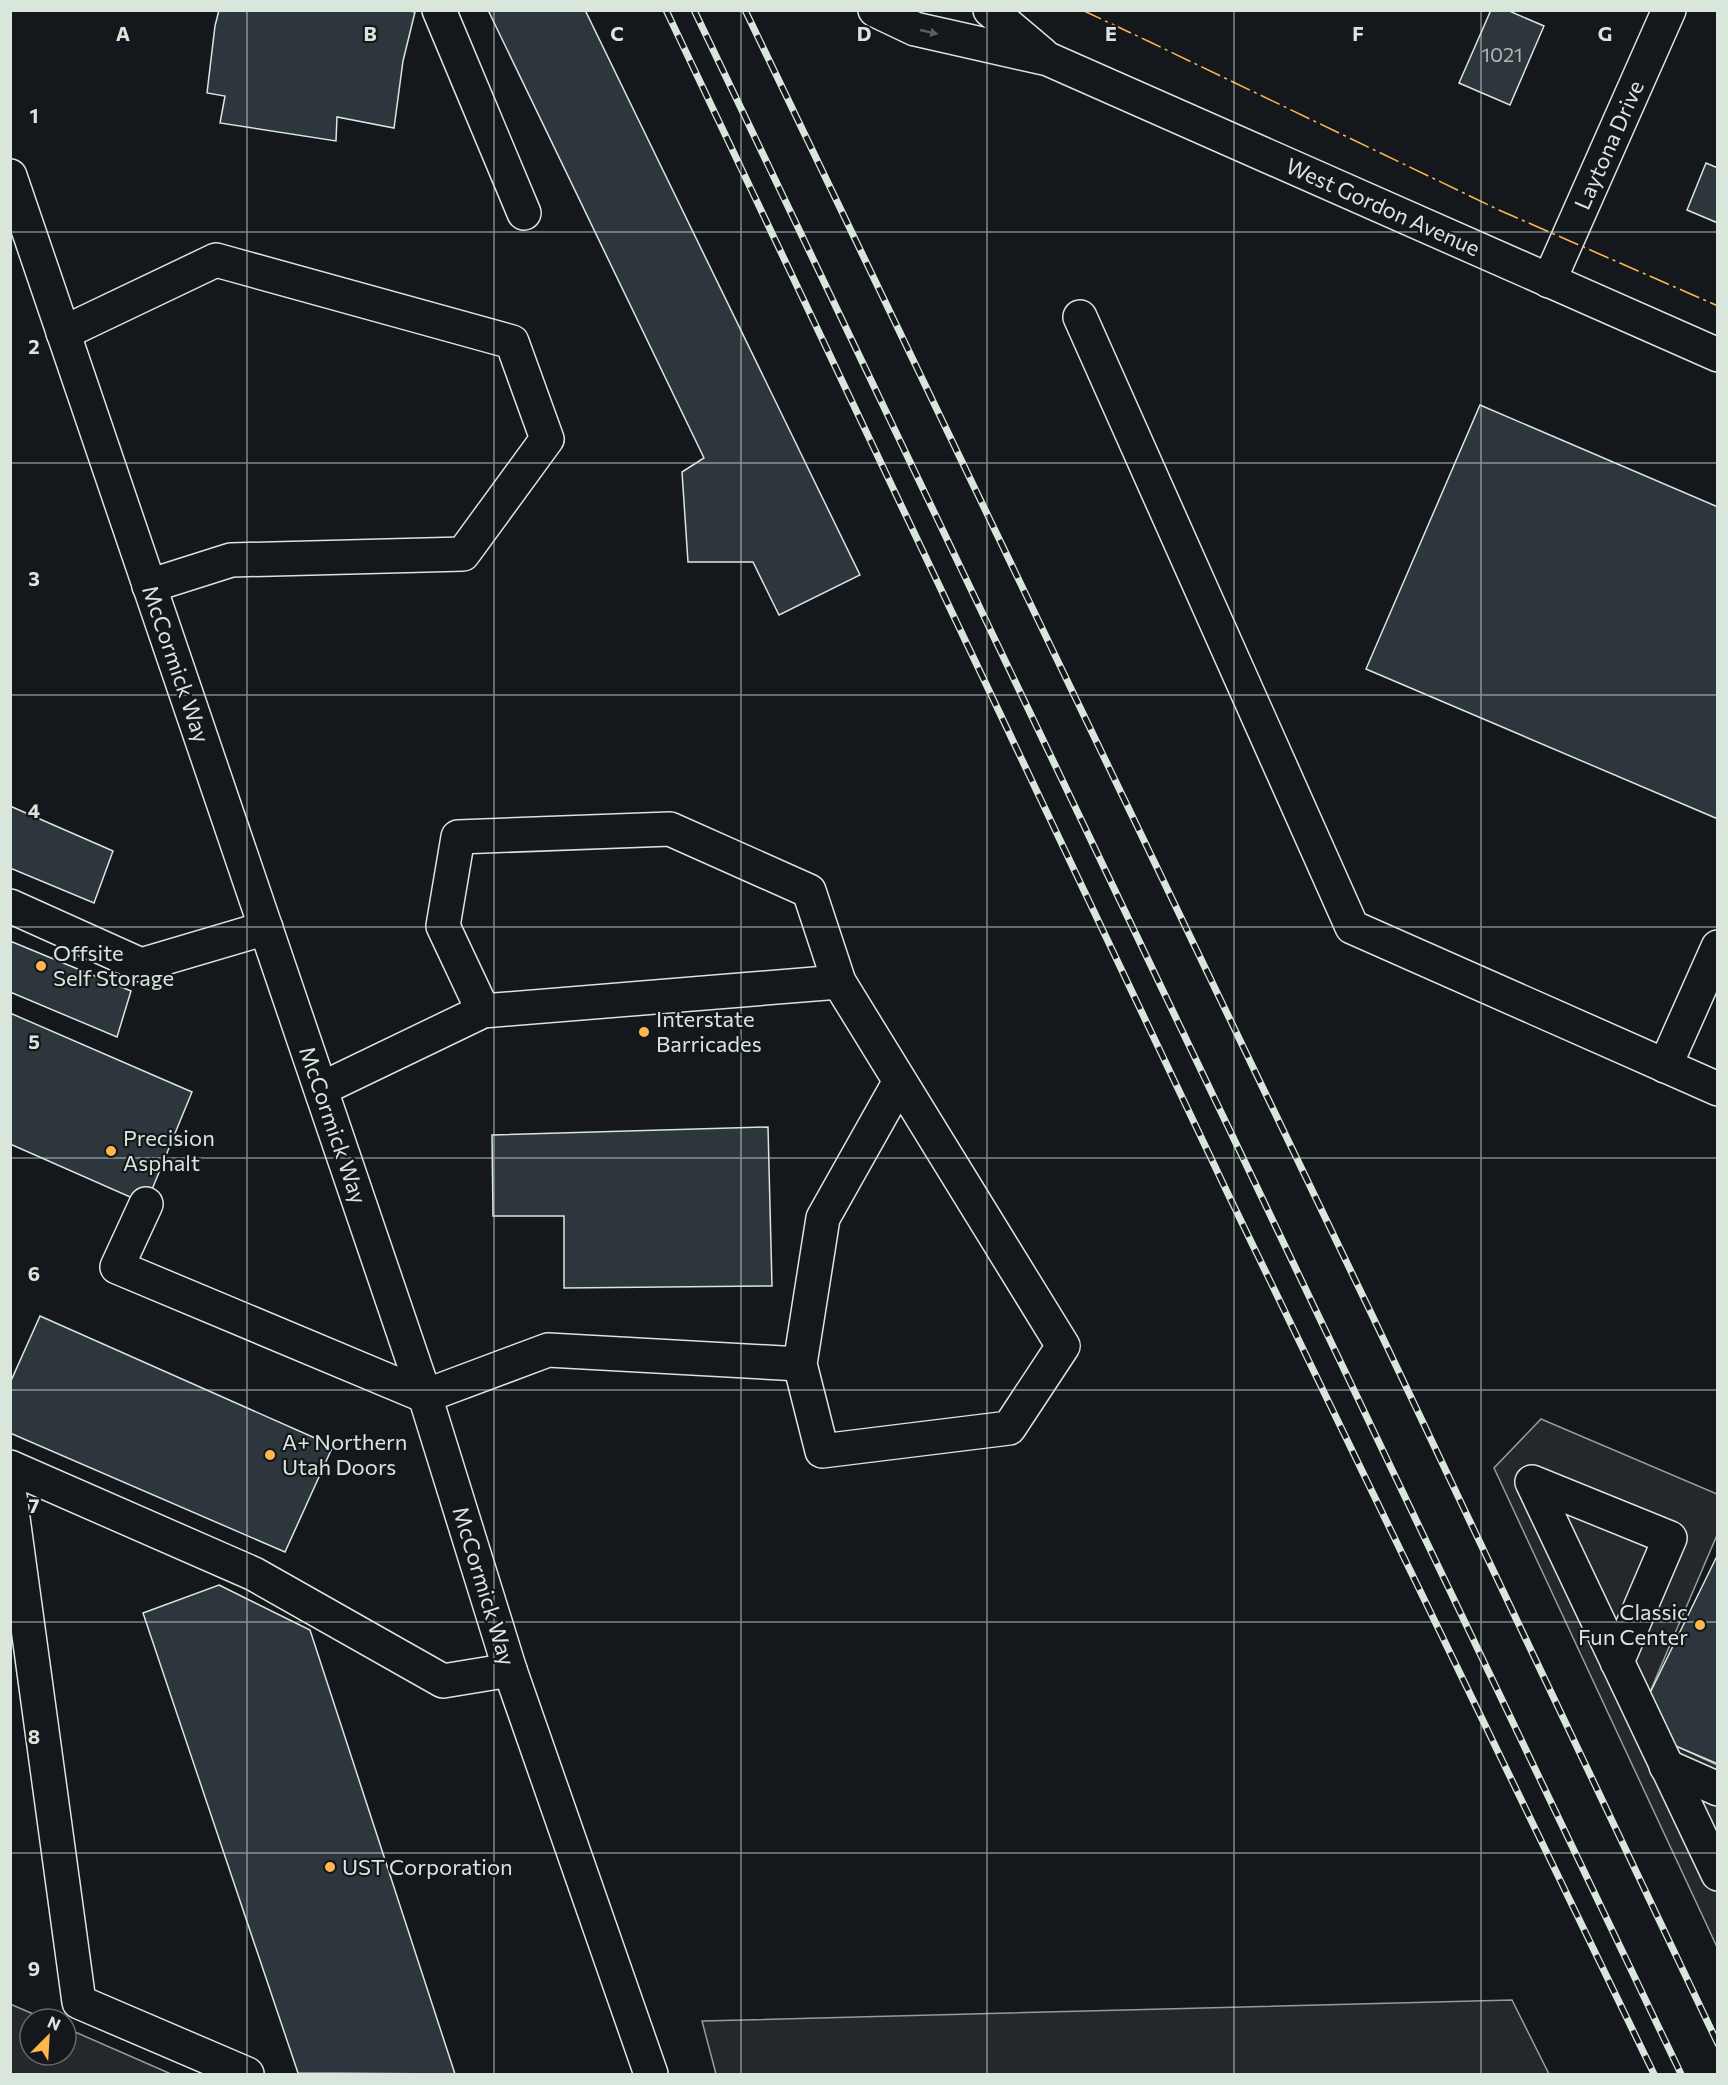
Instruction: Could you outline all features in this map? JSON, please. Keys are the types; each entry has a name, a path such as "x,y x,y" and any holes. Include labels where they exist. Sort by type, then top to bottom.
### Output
{"street":[{"path":"439,10 524,213"},
{"name":"West Gordon Avenue","path":"875,10 915,29 1048,59 1718,355"},
{"name":"West Gordon Avenue","path":"990,10 1048,59"},
{"name":"Laytona Drive","path":"1549,280 1669,10"},
{"name":"McCormick Way","path":"10,176 425,1396 510,1670 651,2074"},
{"path":"63,333 216,260 512,342 547,439 463,554 231,560 149,586"},
{"path":"1080,317 1352,927 1718,1089"},
{"path":"483,1011 443,926 458,837 670,829 809,891 839,982 900,1081 1063,1346 1009,1428 822,1451 800,1364 823,1218 900,1081"},
{"path":"10,906 141,964 266,928"},
{"path":"1665,1066 1718,947"},
{"path":"321,1089 483,1011 839,982"},
{"path":"146,1204 117,1267 425,1396 548,1350 800,1364"},
{"path":"10,1467 254,1574 443,1681 510,1670"},
{"path":"1617,1662 1670,1538 1532,1482 1666,1766 1718,1874"},
{"path":"10,1496 79,2002 247,2074"},
{"path":"1666,1766 1718,1790"}],"shaded area":[{"path":"1541,1419 1717,1494 1717,1535 1635,1727 1717,1765 1717,1947 1494,1468"},
{"path":"1512,2000 1549,2074 716,2074 702,2021"},
{"path":"10,2004 18,2007 18,2067 78,2067 78,2033 171,2074 11,2074"}],"building":[{"path":"219,10 405,10 415,12 403,61 394,128 337,117 336,141 220,123 225,96 207,93"},
{"path":"488,10 585,10 860,575 779,615 753,562 688,562 682,472 704,458"},
{"path":"1491,10 1507,10 1544,26 1510,105 1459,83"},
{"path":"1706,163 1718,168 1718,223 1687,210"},
{"path":"1480,405 1718,507 1718,819 1366,669"},
{"name":"Offsite Self Storage","path":"10,806 113,851 94,903 10,868"},
{"name":"Offsite Self Storage","path":"10,941 131,991 117,1037 10,992"},
{"path":"10,1013 192,1092 146,1204 10,1144"},
{"path":"768,1127 772,1286 564,1288 564,1216 493,1216 492,1135"},
{"path":"40,1316 333,1446 285,1552 10,1433 10,1383"},
{"name":"Classic Fun Center","path":"1718,1554 1718,1764 1671,1744 1649,1695"},
{"path":"219,1585 310,1630 455,2074 298,2073 143,1613"}],"railway":[{"path":"666,10 1229,1196 1654,2074"},
{"path":"694,10 1681,2074"},
{"path":"745,10 1372,1315 1718,2044"}],"power":[{"path":"1082,10 1499,210 1718,306"}],"place":[{"name":"Offsite Self Storage","path":"41,966"},
{"name":"Interstate Barricades","path":"644,1032"},
{"name":"Precision Asphalt","path":"111,1151"},
{"name":"A+ Northern Utah Doors","path":"270,1455"},
{"name":"Classic Fun Center","path":"1700,1625"},
{"name":"UST Corporation","path":"330,1867"}]}
